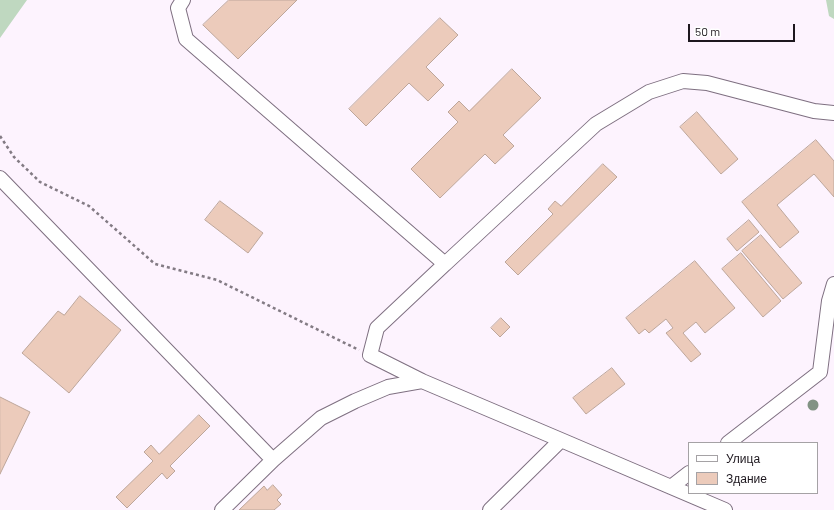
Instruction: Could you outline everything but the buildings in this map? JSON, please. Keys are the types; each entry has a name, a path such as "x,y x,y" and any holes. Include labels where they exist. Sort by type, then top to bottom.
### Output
{"street":[{"path":"183,0 178,8 186,39 446,264"},
{"path":"725,510 422,381 370,355 377,328 596,124 649,92 683,81 707,82 814,111 834,113"},
{"path":"0,178 273,460"},
{"path":"729,442 820,372 829,301 834,284"},
{"path":"222,510 273,460 321,418 388,387 422,381"},
{"path":"490,510 561,440"},
{"path":"671,487 688,474"}],"path":[{"path":"0,136 14,157 40,182 89,206 156,264 217,280 370,355"}],"green space":[{"path":"0,0 27,0 0,38"},
{"path":"826,0 834,0 834,19 829,16"}]}
